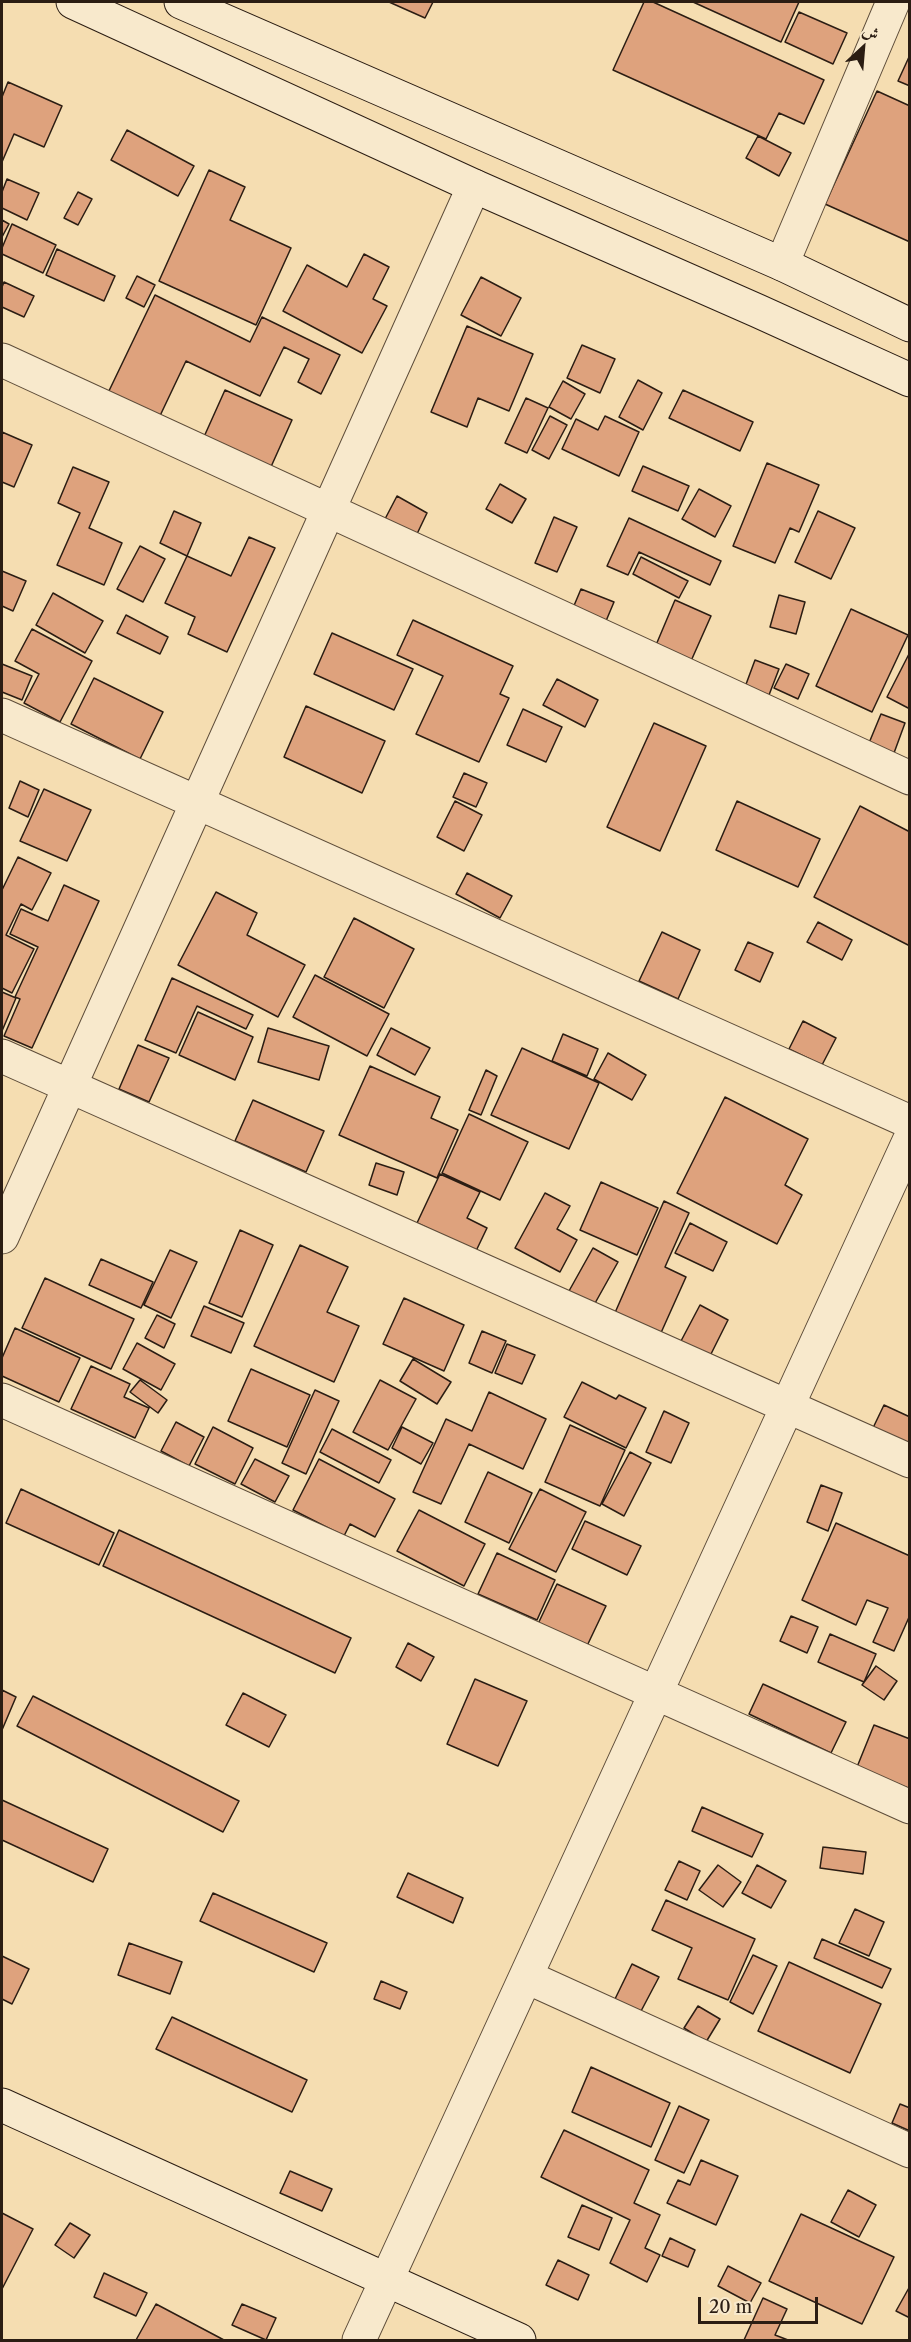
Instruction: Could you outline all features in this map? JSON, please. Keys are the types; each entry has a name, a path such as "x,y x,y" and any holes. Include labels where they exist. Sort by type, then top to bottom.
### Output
{"street":[{"path":"73,2 474,186 909,380"},
{"path":"782,264 893,2"},
{"path":"200,5 782,264 909,325"},
{"path":"2,1237 474,186"},
{"path":"2,360 909,778"},
{"path":"2,715 909,1122"},
{"path":"2,1056 909,1461"},
{"path":"359,2340 909,1139"},
{"path":"2,1400 909,1807"},
{"path":"527,1977 909,2151"},
{"path":"2,2105 519,2340"}],"building":[{"path":"389,2 433,2 425,18"},
{"path":"644,2 653,2 824,80 804,124 779,113 766,139 613,70"},
{"path":"693,2 799,2 781,42"},
{"path":"799,12 847,33 833,64 785,42"},
{"path":"910,57 910,86 898,81"},
{"path":"8,82 62,106 44,147 14,134 2,162 2,97"},
{"path":"877,91 910,106 910,242 825,204"},
{"path":"127,130 194,166 178,196 111,160"},
{"path":"758,136 791,153 779,176 746,158"},
{"path":"209,170 245,187 230,220 291,248 256,325 159,281"},
{"path":"7,179 39,193 27,220 2,208 2,192"},
{"path":"78,192 92,199 78,225 64,218"},
{"path":"2,220 9,224 2,237"},
{"path":"12,224 56,245 43,273 2,254 2,248"},
{"path":"57,249 115,276 104,301 46,275"},
{"path":"364,254 389,267 373,299 387,306 362,353 283,311 307,265 347,287"},
{"path":"137,276 155,285 144,307 126,298"},
{"path":"481,277 521,298 501,336 461,315"},
{"path":"4,282 34,296 24,317 2,307"},
{"path":"155,295 250,342 262,317 340,355 321,394 298,382 309,359 284,347 260,396 186,361 158,420 107,395"},
{"path":"467,326 533,354 509,411 478,398 467,427 431,412"},
{"path":"582,345 615,359 600,393 567,378"},
{"path":"638,380 662,393 643,430 619,417"},
{"path":"563,381 585,394 571,419 549,407"},
{"path":"225,390 292,420 270,469 203,439"},
{"path":"683,390 753,422 740,451 669,418"},
{"path":"526,398 548,408 527,453 505,443"},
{"path":"550,416 567,425 549,459 532,450"},
{"path":"605,416 639,432 619,476 562,449 576,419 598,430"},
{"path":"2,432 32,445 14,487 2,482"},
{"path":"767,463 819,485 799,532 790,528 775,563 733,546"},
{"path":"643,466 689,486 678,511 632,491"},
{"path":"73,467 109,482 89,528 122,543 104,585 57,565 80,513 58,503"},
{"path":"500,484 526,499 512,523 486,509"},
{"path":"699,489 731,506 715,537 682,519"},
{"path":"397,496 427,513 416,536 385,519"},
{"path":"174,511 201,523 187,556 160,543"},
{"path":"818,511 855,528 831,579 795,562"},
{"path":"554,517 577,527 557,572 535,563"},
{"path":"629,518 721,561 710,585 639,552 628,575 607,566"},
{"path":"249,537 275,548 227,652 188,634 195,617 165,603 187,556 231,576"},
{"path":"140,546 165,559 143,602 117,589"},
{"path":"641,557 688,581 679,598 633,574"},
{"path":"2,571 26,581 13,611 2,606"},
{"path":"581,589 614,602 606,621 573,608"},
{"path":"53,593 103,621 85,653 36,625"},
{"path":"779,595 805,602 796,634 770,627"},
{"path":"675,600 711,616 691,661 656,645"},
{"path":"851,609 908,635 872,712 816,686"},
{"path":"126,615 168,637 160,654 117,633"},
{"path":"413,620 513,666 500,694 509,698 479,762 416,734 443,676 397,655"},
{"path":"32,629 92,661 60,722 24,703 39,674 15,661"},
{"path":"332,633 413,669 394,710 314,674"},
{"path":"910,652 910,709 887,697"},
{"path":"755,660 779,669 769,695 745,687"},
{"path":"2,664 32,676 22,700 2,692"},
{"path":"786,664 809,674 798,699 774,688"},
{"path":"94,678 163,712 140,759 71,724"},
{"path":"557,679 598,700 585,727 543,705"},
{"path":"306,706 385,741 362,793 284,757"},
{"path":"523,709 562,727 546,762 507,745"},
{"path":"881,714 905,723 894,753 869,743"},
{"path":"654,723 706,746 660,851 607,827"},
{"path":"464,773 487,783 476,807 453,797"},
{"path":"20,781 39,790 28,817 9,808"},
{"path":"44,789 91,810 67,861 20,841"},
{"path":"455,801 482,815 464,851 437,837"},
{"path":"737,801 820,839 798,887 716,850"},
{"path":"860,806 910,832 910,946 814,897"},
{"path":"18,857 51,873 32,910 21,904 6,935 34,949 12,993 2,988 2,890"},
{"path":"467,873 512,896 500,918 456,894"},
{"path":"64,885 99,901 32,1048 4,1036 20,999 15,997 38,947 10,934 21,909 48,921"},
{"path":"216,892 257,913 247,935 305,965 278,1017 178,965"},
{"path":"354,918 414,949 384,1008 324,977"},
{"path":"818,922 852,940 842,960 807,942"},
{"path":"662,932 700,950 678,999 639,981"},
{"path":"748,942 773,953 760,982 735,970"},
{"path":"315,975 389,1014 367,1056 293,1017"},
{"path":"172,978 253,1015 246,1029 197,1006 176,1053 145,1040"},
{"path":"2,992 16,998 2,1031"},
{"path":"198,1012 253,1037 235,1080 179,1055"},
{"path":"803,1021 836,1038 822,1065 789,1049"},
{"path":"268,1028 329,1046 319,1080 258,1062"},
{"path":"391,1028 430,1048 415,1075 377,1055"},
{"path":"563,1034 598,1049 587,1076 552,1061"},
{"path":"138,1045 169,1058 149,1102 119,1089"},
{"path":"522,1048 599,1083 569,1149 491,1115"},
{"path":"608,1053 646,1075 632,1100 594,1079"},
{"path":"370,1066 440,1097 431,1118 458,1130 437,1178 339,1135"},
{"path":"486,1070 497,1076 481,1115 469,1110"},
{"path":"725,1097 808,1139 785,1185 802,1195 777,1244 677,1193"},
{"path":"253,1100 324,1131 306,1172 235,1141"},
{"path":"469,1114 528,1142 500,1200 442,1173"},
{"path":"376,1163 404,1172 397,1195 369,1185"},
{"path":"440,1174 480,1192 467,1218 487,1228 476,1251 417,1223"},
{"path":"601,1182 658,1208 637,1255 580,1230"},
{"path":"545,1193 570,1206 557,1229 577,1240 560,1272 515,1248"},
{"path":"664,1201 689,1213 665,1267 686,1277 660,1335 614,1315"},
{"path":"690,1223 727,1242 713,1271 675,1253"},
{"path":"240,1230 273,1245 242,1317 209,1303"},
{"path":"300,1245 348,1267 327,1312 359,1326 334,1382 254,1346"},
{"path":"593,1248 618,1262 594,1305 569,1291"},
{"path":"170,1250 197,1262 171,1318 144,1305"},
{"path":"101,1259 153,1282 141,1308 89,1285"},
{"path":"45,1278 134,1319 111,1369 22,1328"},
{"path":"404,1298 464,1325 444,1371 383,1344"},
{"path":"700,1305 728,1320 710,1356 681,1341"},
{"path":"204,1306 244,1323 231,1353 191,1336"},
{"path":"157,1315 175,1324 164,1348 145,1338"},
{"path":"15,1328 80,1358 59,1402 2,1376 2,1358"},
{"path":"482,1331 506,1341 492,1373 469,1363"},
{"path":"137,1343 175,1364 161,1390 123,1369"},
{"path":"507,1344 535,1355 522,1384 495,1373"},
{"path":"413,1359 451,1382 437,1404 400,1381"},
{"path":"91,1366 130,1384 124,1397 149,1408 135,1438 71,1409"},
{"path":"251,1369 310,1395 287,1447 228,1421"},
{"path":"140,1380 167,1400 158,1413 130,1392"},
{"path":"380,1380 416,1399 388,1450 353,1432"},
{"path":"582,1382 616,1399 619,1395 646,1408 626,1448 564,1417"},
{"path":"315,1390 339,1401 306,1474 282,1463"},
{"path":"489,1392 546,1419 523,1469 469,1444 441,1504 413,1492 446,1419 472,1431"},
{"path":"884,1405 910,1417 910,1449 872,1430"},
{"path":"664,1411 689,1423 671,1463 646,1452"},
{"path":"176,1422 204,1437 189,1466 161,1451"},
{"path":"570,1425 625,1450 600,1506 545,1482"},
{"path":"213,1427 253,1448 235,1484 195,1464"},
{"path":"402,1427 433,1443 421,1464 392,1448"},
{"path":"332,1429 391,1460 379,1483 320,1452"},
{"path":"630,1452 651,1463 624,1516 602,1504"},
{"path":"255,1459 289,1476 275,1502 241,1484"},
{"path":"319,1459 395,1499 375,1537 350,1524 344,1536 293,1510"},
{"path":"488,1472 532,1493 509,1543 465,1522"},
{"path":"821,1485 842,1493 828,1531 807,1522"},
{"path":"21,1489 114,1533 99,1565 6,1523"},
{"path":"540,1489 586,1512 556,1572 509,1549"},
{"path":"419,1510 485,1544 464,1586 397,1551"},
{"path":"585,1521 641,1546 627,1575 572,1549"},
{"path":"836,1523 910,1556 910,1615 894,1651 873,1642 888,1608 867,1600 856,1625 802,1600"},
{"path":"119,1530 351,1638 335,1673 103,1566"},
{"path":"497,1553 555,1580 537,1620 478,1594"},
{"path":"557,1584 606,1606 586,1648 537,1626"},
{"path":"791,1616 818,1627 807,1653 780,1641"},
{"path":"830,1634 876,1654 864,1682 818,1662"},
{"path":"408,1643 434,1657 421,1681 396,1667"},
{"path":"876,1666 897,1681 884,1700 862,1685"},
{"path":"475,1679 527,1701 498,1766 447,1744"},
{"path":"763,1684 846,1722 831,1753 749,1714"},
{"path":"2,1690 16,1697 2,1730"},
{"path":"243,1693 286,1715 269,1747 226,1725"},
{"path":"33,1696 239,1801 223,1832 17,1726"},
{"path":"874,1725 910,1739 910,1789 857,1767"},
{"path":"2,1800 108,1849 93,1882 2,1840"},
{"path":"702,1807 763,1834 752,1857 692,1831"},
{"path":"823,1847 866,1852 863,1874 820,1868"},
{"path":"679,1861 700,1871 687,1900 665,1890"},
{"path":"718,1865 741,1882 723,1907 699,1890"},
{"path":"757,1865 786,1881 771,1908 742,1893"},
{"path":"408,1873 463,1898 453,1923 397,1897"},
{"path":"213,1893 327,1943 314,1972 200,1921"},
{"path":"666,1900 755,1939 728,2000 678,1979 692,1948 652,1930"},
{"path":"855,1909 884,1922 869,1956 839,1943"},
{"path":"822,1939 891,1969 882,1988 814,1958"},
{"path":"129,1943 182,1962 170,1994 118,1975"},
{"path":"753,1955 777,1966 753,2014 730,2002"},
{"path":"2,1956 29,1969 12,2004 2,1999"},
{"path":"789,1962 881,2004 850,2073 758,2031"},
{"path":"632,1964 659,1977 640,2013 615,1999"},
{"path":"381,1981 407,1992 400,2009 374,1999"},
{"path":"698,2006 720,2019 706,2042 684,2028"},
{"path":"172,2017 307,2080 292,2112 156,2049"},
{"path":"591,2067 670,2103 651,2147 572,2112"},
{"path":"900,2104 910,2108 910,2131 892,2123"},
{"path":"679,2106 709,2120 684,2173 655,2160"},
{"path":"564,2130 649,2170 634,2203 660,2215 645,2248 660,2255 647,2282 610,2263 630,2220 541,2177"},
{"path":"701,2160 738,2176 716,2225 667,2203 678,2180 690,2185"},
{"path":"290,2171 332,2189 322,2211 280,2193"},
{"path":"848,2190 876,2205 859,2237 831,2222"},
{"path":"582,2205 612,2218 599,2250 568,2237"},
{"path":"2,2213 33,2229 2,2289"},
{"path":"801,2214 894,2257 862,2324 769,2281"},
{"path":"70,2223 90,2235 74,2258 55,2245"},
{"path":"670,2238 695,2250 688,2267 662,2256"},
{"path":"558,2260 589,2275 578,2300 546,2285"},
{"path":"728,2266 761,2283 750,2303 718,2286"},
{"path":"104,2273 147,2293 136,2316 94,2297"},
{"path":"910,2286 910,2318 896,2311"},
{"path":"763,2298 787,2309 775,2335 788,2340 744,2340"},
{"path":"156,2304 224,2340 136,2340"},
{"path":"242,2304 276,2318 266,2340 232,2325"}]}
